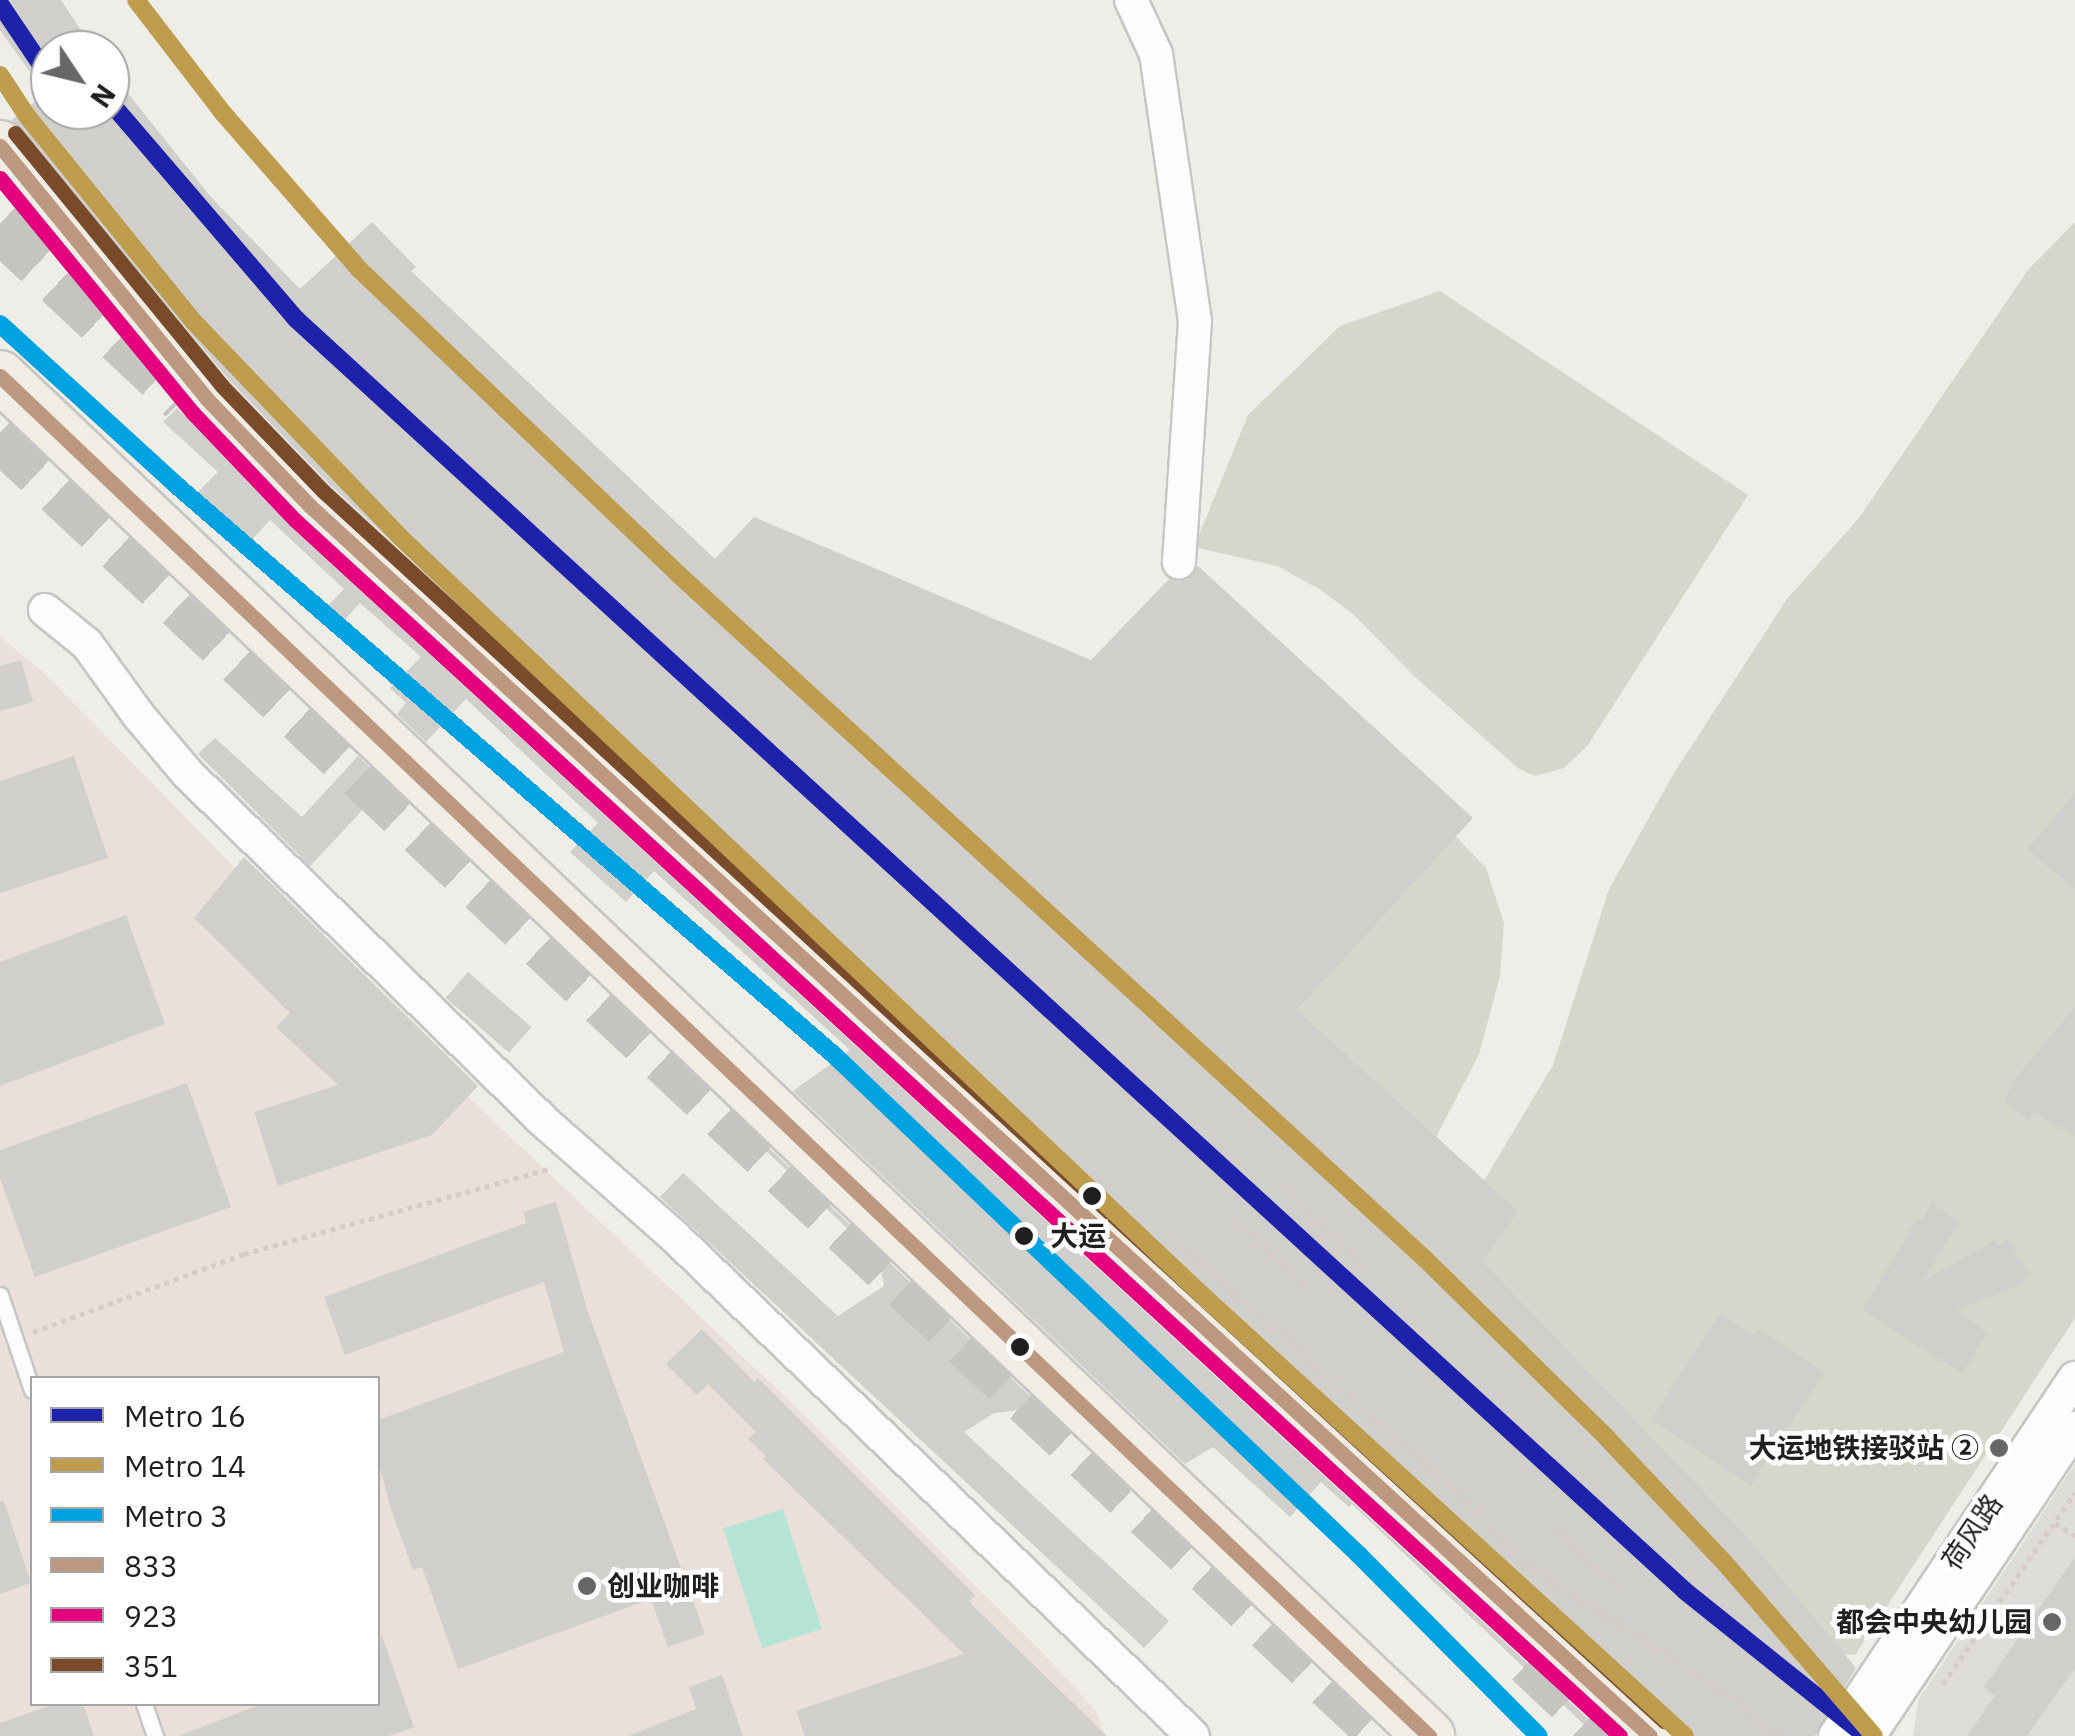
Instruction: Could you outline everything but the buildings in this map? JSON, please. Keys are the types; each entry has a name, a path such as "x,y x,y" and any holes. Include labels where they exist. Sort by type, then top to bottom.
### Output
{"main road":[{"path":"0,146 207,399 310,505 1650,1736"},
{"path":"0,376 1429,1736"}],"street":[{"path":"1131,0 1156,54 1195,321 1179,562"},
{"path":"45,610 88,644 139,716 188,774 540,1118 676,1237 1193,1736"},
{"name":"荷风路","path":"1834,1736 2075,1378"},
{"name":"荷风路","path":"1869,1736 2075,1428"}],"lane":[{"path":"0,1296 30,1384"},
{"path":"145,1706 156,1736"}],"path":[{"path":"14,1338 244,1254 559,1166"},
{"path":"1282,1188 1369,1272"},
{"path":"1234,1219 1305,1287"},
{"path":"1168,1234 1468,1502 1492,1525 1513,1556 1720,1689 1778,1736"},
{"path":"1554,1462 1650,1555"},
{"path":"1936,1694 2075,1494"},
{"path":"2055,1523 2075,1536"},
{"path":"1558,1531 1624,1593"}],"shaded area":[{"path":"2075,222 2075,1318 1855,1655 1800,1653 1455,1229 1553,1065 1609,889 1674,773 1787,599 1859,518 2028,270"},
{"path":"1440,291 1748,495 1588,745 1564,768 1535,776 1519,769 1415,677 1353,614 1321,590 1277,566 1194,547 1248,415 1340,326"},
{"path":"0,637 43,672 344,979 806,1417 1040,1650 1096,1711 1105,1736 0,1736"},
{"path":"1302,676 1486,868 1504,923 1500,976 1479,1054 1429,1151 1293,1016 1322,979"},
{"path":"2075,1464 2075,1736 1913,1736 1918,1701"}],"green space":[{"path":"783,1509 822,1629 762,1648 723,1528"}],"tunnel":[{"path":"0,223 185,396"},
{"path":"0,432 1389,1736"},
{"path":"1531,1659 1612,1736"}],"metro line":[{"name":"14","path":"136,0 223,113 360,270 677,573 1424,1258 1606,1437 1723,1561 1874,1736"},
{"name":"16","path":"0,4 30,48"},
{"name":"14","path":"0,75 27,116 193,321 400,537 1201,1294 1685,1736"},
{"name":"16","path":"130,125 296,319 1685,1591 1866,1736"},
{"name":"3","path":"0,324 175,484 834,1055 1359,1555 1539,1736"}],"transit line":[{"name":"351","path":"15,133 222,386 323,491 1664,1721"},
{"name":"833","path":"0,146 207,399 309,505 1650,1736"},
{"name":"923","path":"0,178 192,412 295,520 1620,1736"},
{"name":"833","path":"0,376 1429,1736"}],"place":[{"name":"大运","path":"1024,1236"},
{"name":"大运地铁接驳站 ②","path":"1999,1448"},
{"name":"创业咖啡","path":"587,1586"},
{"name":"都会中央幼儿园","path":"2052,1622"}]}
